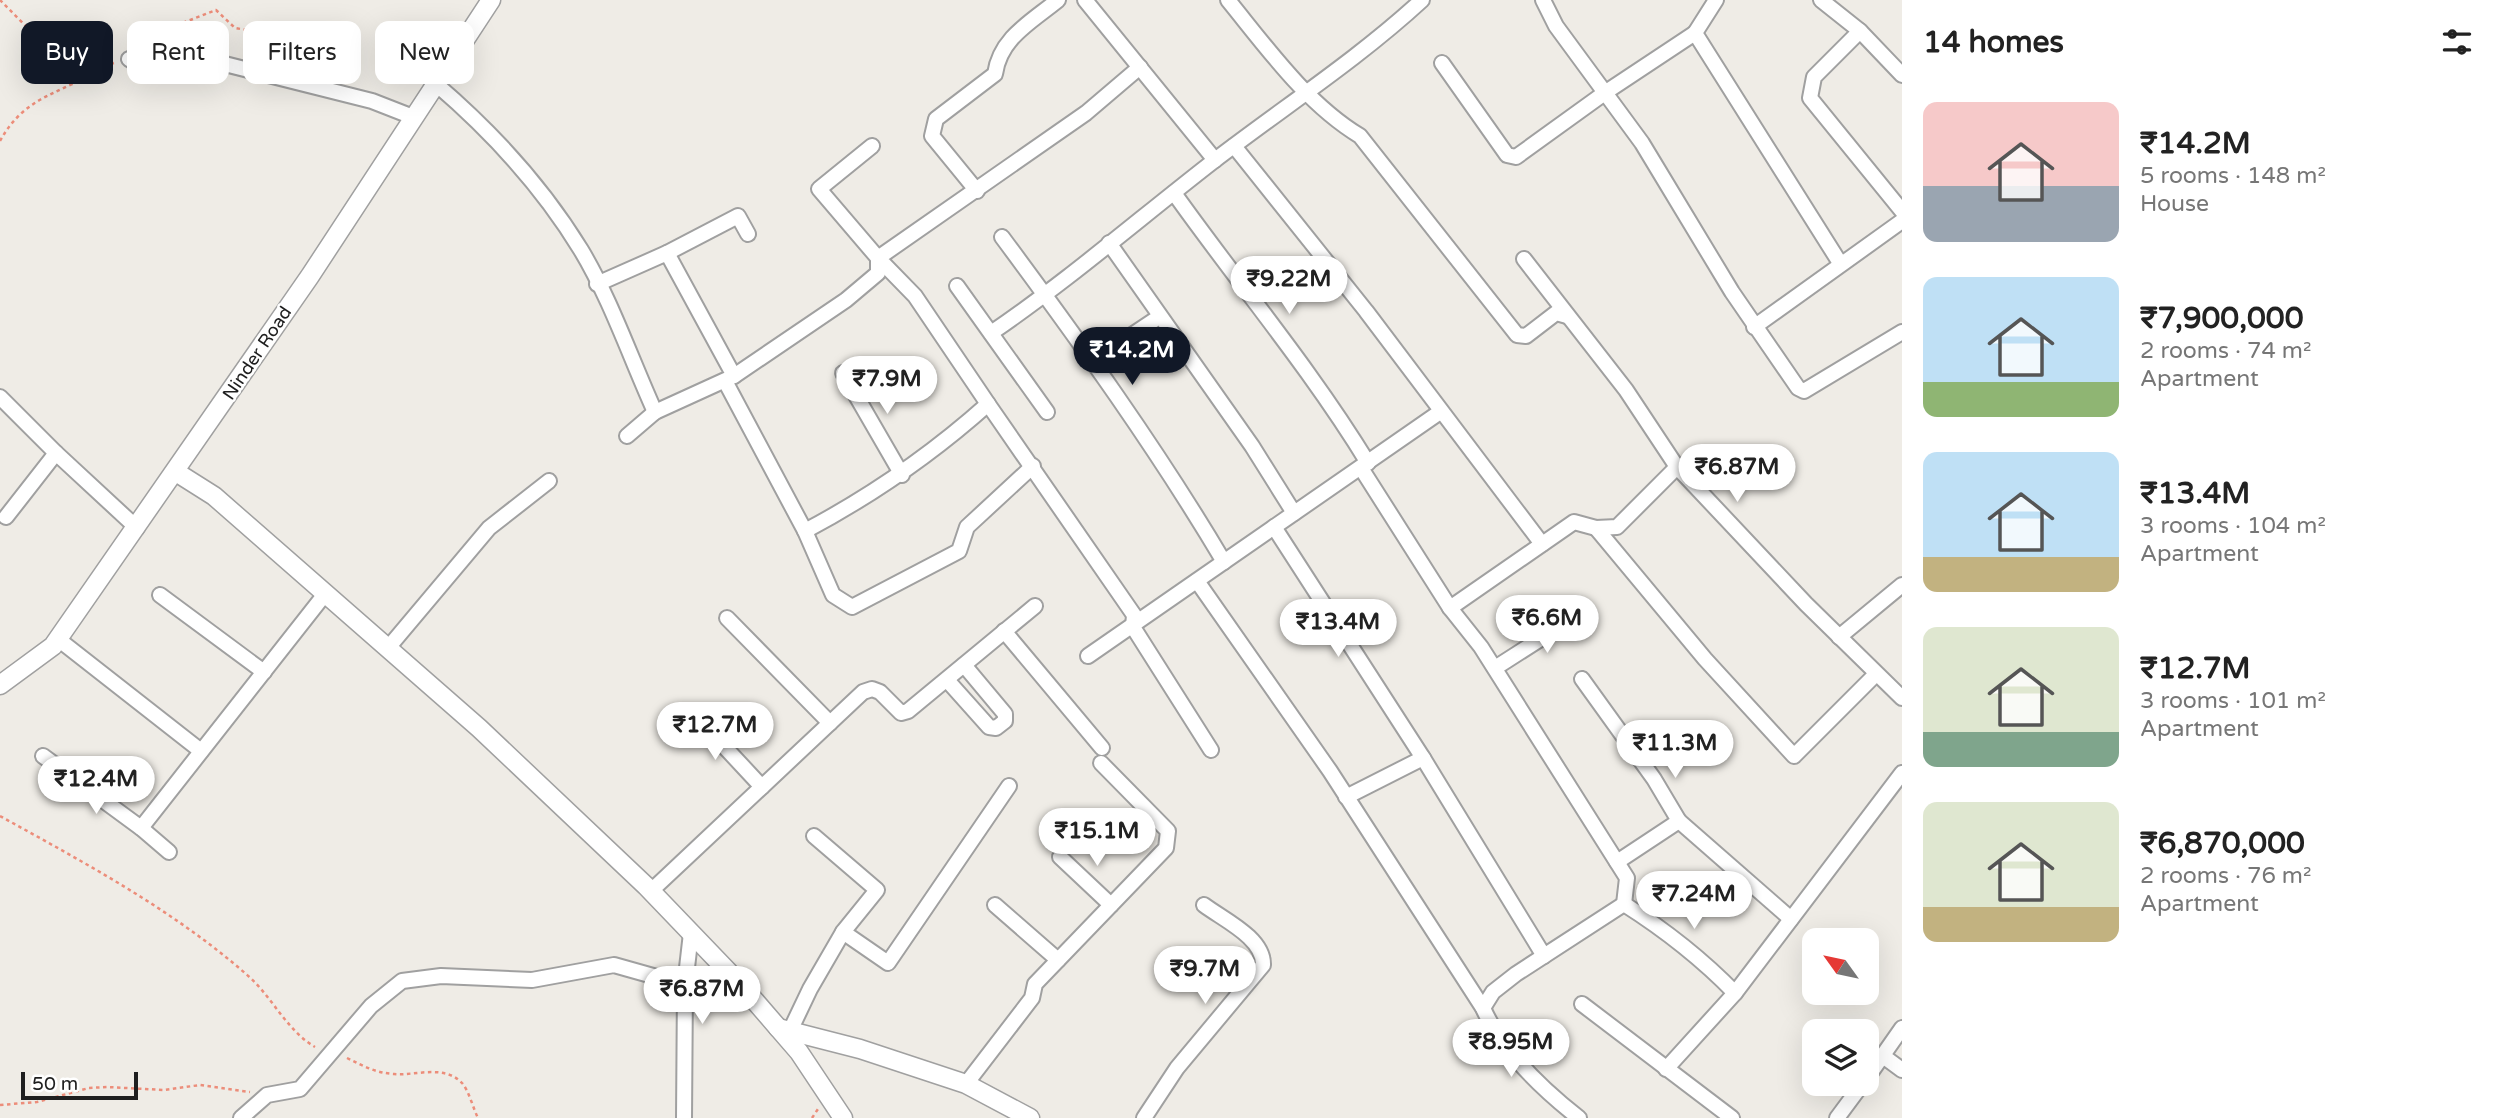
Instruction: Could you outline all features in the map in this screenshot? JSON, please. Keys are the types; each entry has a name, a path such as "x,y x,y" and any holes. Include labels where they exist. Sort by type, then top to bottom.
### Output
{"street":[{"name":"Ninder Road","path":"474,26 491,0"},
{"path":"977,191 932,136 936,119 995,74 998,54 1012,38 1058,0"},
{"path":"1085,0 1215,160"},
{"path":"1228,0 1305,90 1337,122 1360,136 1517,335 1526,336 1556,313 1567,316"},
{"path":"991,334 1045,296 1305,90 1364,49 1422,0"},
{"path":"1543,0 1556,26 1606,92 1654,163 1754,327 1798,388 1804,391 1902,332"},
{"path":"1441,63 1507,155 1516,158 1606,92 1695,33 1716,0"},
{"path":"1821,0 1860,31 1902,75"},
{"path":"1860,31 1814,77 1810,98 1902,211"},
{"path":"1695,33 1840,263"},
{"path":"229,65 360,97 413,117"},
{"path":"878,258 1086,113 1140,67"},
{"name":"Ninder Road","path":"0,685 58,639 176,472 436,84"},
{"path":"436,84 486,127 529,177 581,250 654,412"},
{"path":"872,146 819,189 878,258 915,296 1133,615 1133,627 1211,750"},
{"path":"1234,146 1366,312 1542,544"},
{"path":"1174,192 1312,377 1450,608 1495,668 1627,878 1624,904"},
{"path":"597,284 667,253 738,216 748,234"},
{"path":"1754,327 1902,221"},
{"path":"1002,237 1093,361 1190,504 1224,562"},
{"path":"1110,243 1252,446 1294,513"},
{"path":"667,253 805,531 833,595 852,607 959,551 967,527 1033,466"},
{"path":"627,436 654,412 729,379 846,300 878,273 878,258"},
{"path":"1524,258 1626,390 1677,467 1839,637 1902,698"},
{"path":"957,286 1047,412"},
{"path":"1093,361 1160,317"},
{"path":"843,373 902,475"},
{"path":"0,397 136,528"},
{"path":"805,531 902,475 942,446 988,404"},
{"path":"1088,656 1440,412"},
{"path":"6,517 56,453"},
{"path":"1450,608 1574,522 1596,528 1617,527 1677,467"},
{"path":"176,472 214,496 479,728 651,891 784,1030 843,1118"},
{"path":"388,648 489,528 549,481"},
{"path":"1274,527 1423,758 1544,956"},
{"path":"1596,528 1705,659 1794,756 1876,674"},
{"path":"1197,581 1346,797 1483,1008 1490,1025 1518,1061 1555,1099 1579,1118"},
{"path":"1839,637 1902,585"},
{"path":"141,828 325,594"},
{"path":"160,595 264,672"},
{"path":"651,891 858,697 872,689 880,692 901,713 947,680 1035,606"},
{"path":"1495,668 1581,613"},
{"path":"727,618 830,723"},
{"path":"1004,631 1102,748"},
{"path":"58,639 201,751"},
{"path":"947,680 989,727 996,728 1005,721 1006,715 964,665"},
{"path":"1582,679 1654,779 1679,821 1791,919"},
{"path":"693,713 762,787"},
{"path":"43,756 141,828 169,852"},
{"path":"1346,797 1423,758"},
{"path":"966,1084 1032,998 1035,984 1166,848 1168,831 1101,763"},
{"path":"1666,1069 1735,993 1902,774"},
{"path":"843,932 888,962 1009,786"},
{"path":"1617,862 1679,821"},
{"path":"784,1030 843,932 877,890 814,836"},
{"path":"1060,857 1111,905"},
{"path":"1483,1008 1493,992 1624,904"},
{"path":"1624,904 1699,958 1735,993"},
{"path":"995,905 1058,960"},
{"path":"1144,1118 1177,1068 1263,965 1263,954 1257,944 1204,905"},
{"path":"684,1118 685,985 691,933"},
{"path":"242,1118 267,1095 300,1089 371,1006 402,981 441,976 531,980 614,965 685,985"},
{"path":"1582,1004 1732,1118"},
{"path":"1879,1062 1902,1028"},
{"path":"784,1030 860,1049 966,1084 1030,1118"},
{"path":"1883,1056 1902,1070"},
{"path":"1838,1118 1854,1096"}],"path":[{"path":"0,0 22,21"},
{"path":"188,21 216,10 228,21"},
{"path":"0,141 12,119 41,97 77,84"},
{"path":"0,816 115,879 199,938 247,974 300,1039 329,1055 342,1056 382,1072 398,1074 420,1071 452,1075 463,1083 478,1118"},
{"path":"0,1105 37,1102 89,1088 107,1087 164,1090 200,1085 267,1095"}]}
